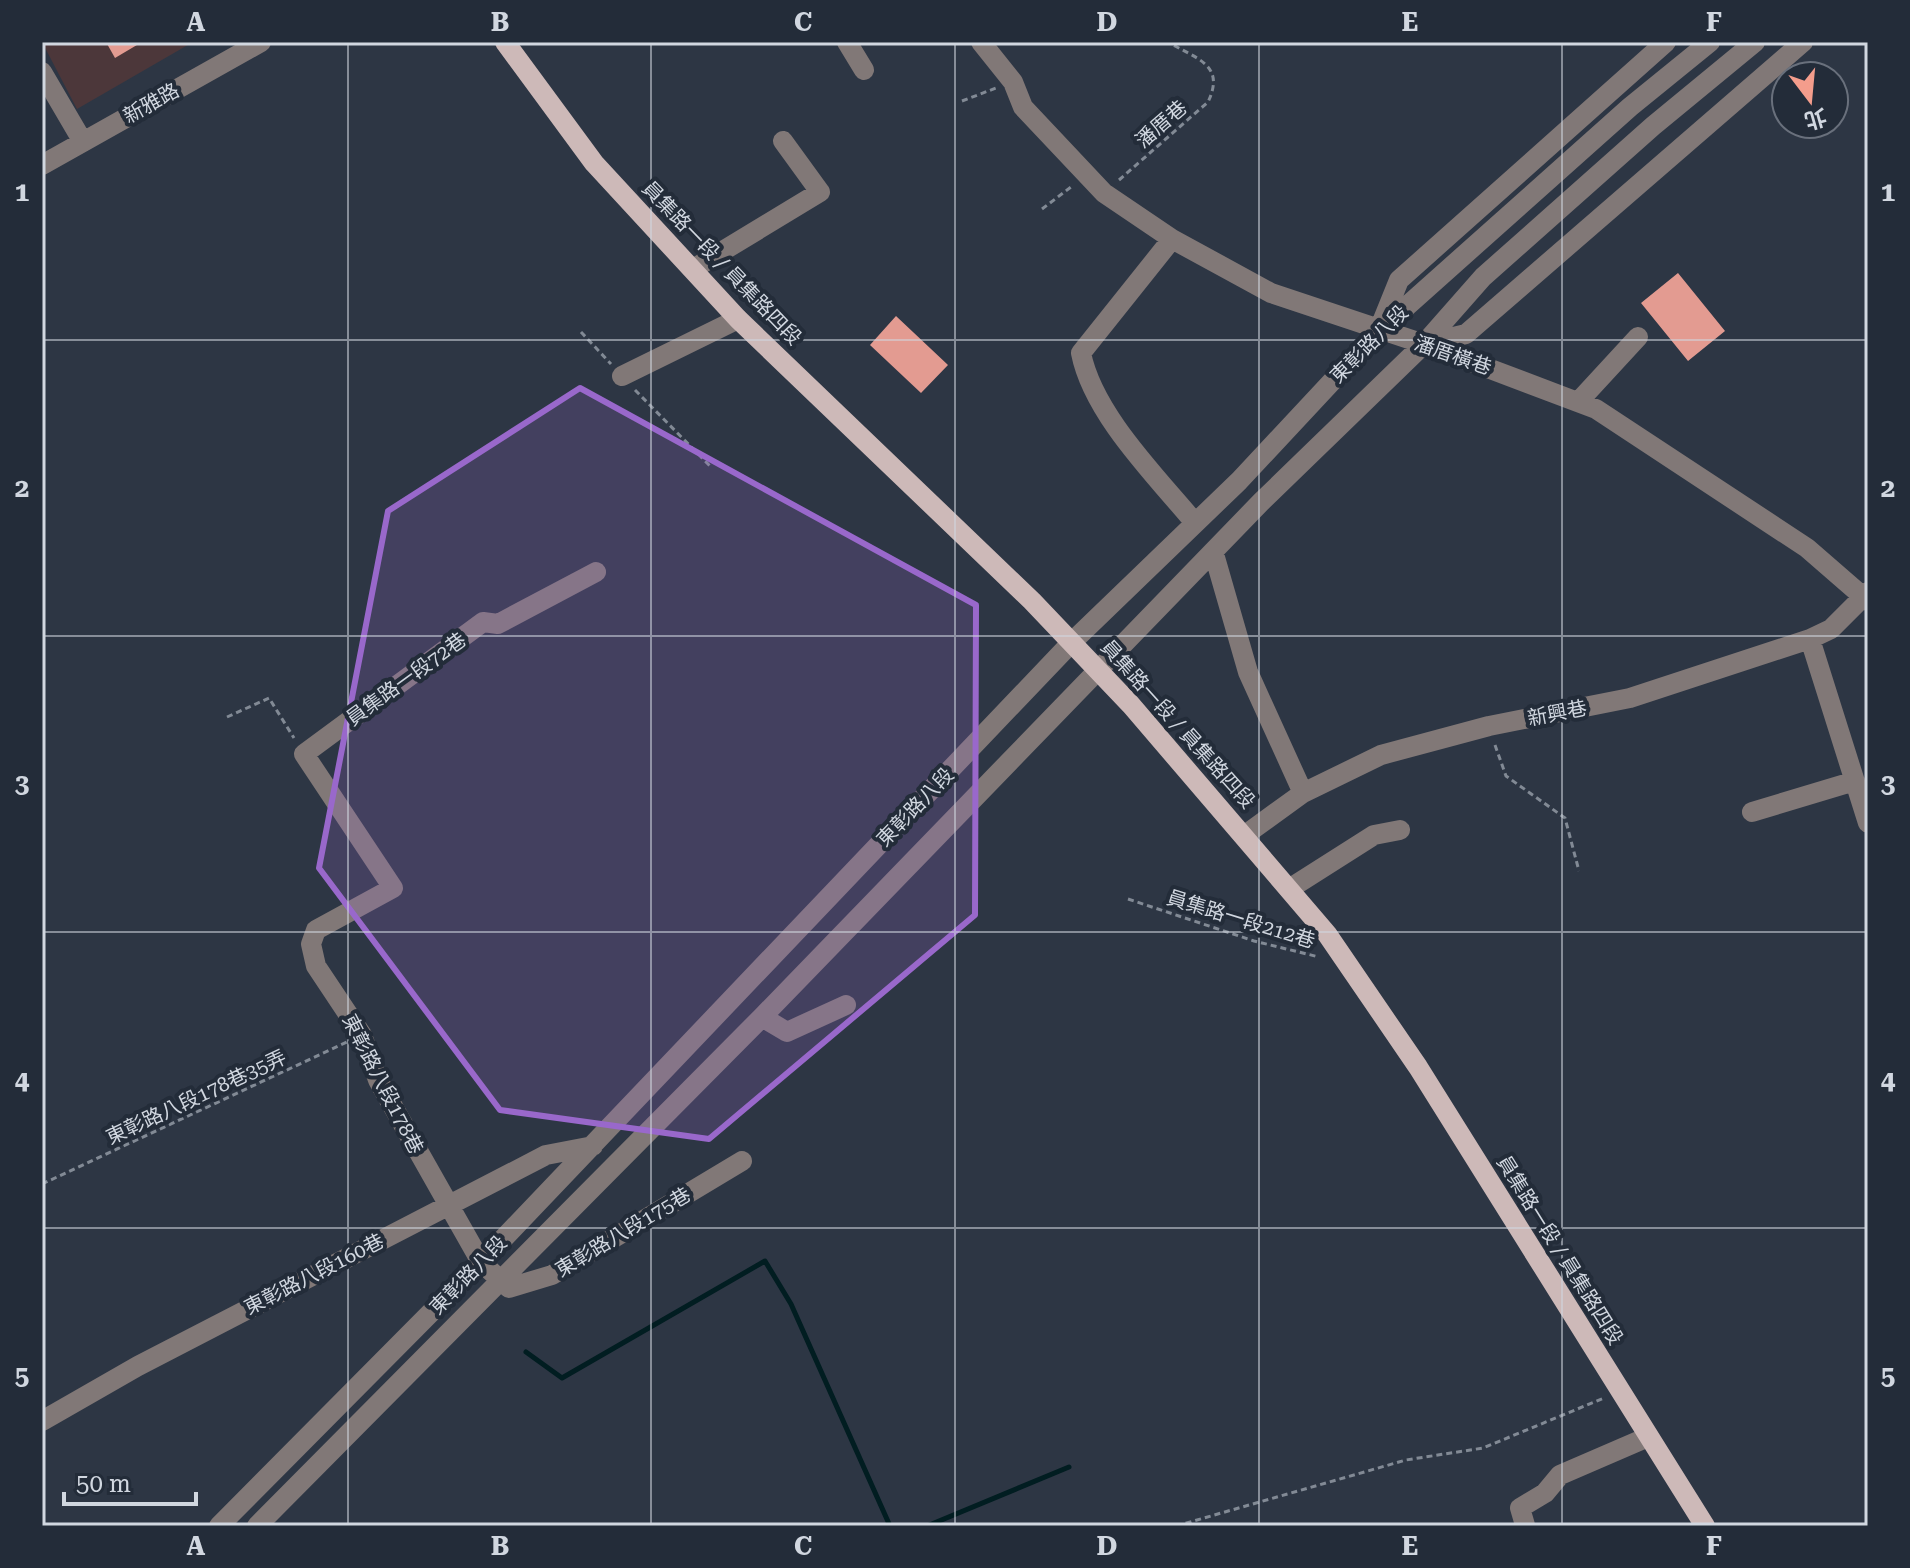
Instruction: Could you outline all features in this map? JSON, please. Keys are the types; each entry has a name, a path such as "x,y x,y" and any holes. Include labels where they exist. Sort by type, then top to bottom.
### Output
{"main road":[{"name":"員集路一段 / 員集路四段","path":"505,42 594,163 738,319 1071,643 1245,835 1289,889 1348,964 1418,1067 1705,1526"}],"street":[{"name":"新雅路","path":"42,165 261,42"},
{"path":"847,42 864,70"},
{"name":"潘厝橫巷","path":"981,42 1013,82 1023,107 1104,193 1172,239 1271,293 1424,344 1579,401 1807,548 1866,596"},
{"path":"1379,331 1399,280 1666,42"},
{"name":"東彰路八段","path":"219,1526 481,1262 1071,643 1195,523 1379,331 1630,107 1710,42"},
{"name":"東彰路八段","path":"257,1526 762,1017 1214,554 1261,502 1424,344 1483,277 1653,126 1755,42"},
{"path":"1424,344 1466,334 1803,42"},
{"path":"42,72 83,142"},
{"path":"693,269 820,192 783,141"},
{"path":"1172,239 1081,353 1096,395 1195,523"},
{"path":"622,376 738,319"},
{"path":"1579,401 1638,337"},
{"path":"1214,554 1248,672 1303,793"},
{"name":"員集路一段72巷","path":"304,754 483,622 498,624 596,572"},
{"name":"新興巷","path":"1245,835 1303,793 1381,755 1489,726 1630,698 1810,639 1831,629 1866,596"},
{"path":"1810,639 1868,823"},
{"name":"東彰路八段178巷","path":"304,754 393,888 316,930 311,944 316,966 362,1035 378,1080 447,1205 481,1262 501,1282"},
{"path":"1752,812 1855,781"},
{"path":"1289,889 1374,835 1400,830"},
{"path":"762,1017 787,1032 846,1005"},
{"name":"東彰路八段160巷","path":"42,1421 138,1366 546,1155 593,1146"},
{"name":"東彰路八段175巷","path":"501,1282 509,1288 534,1283 552,1275 742,1161"},
{"path":"1525,1525 1520,1508 1545,1493 1556,1478 1648,1437"}],"path":[{"name":"潘厝巷","path":"1104,193 1208,102 1215,87 1215,77 1208,66 1168,42"},
{"path":"962,101 1013,82"},
{"path":"1042,209 1086,174"},
{"path":"581,332 710,466"},
{"path":"227,717 269,698 304,754"},
{"path":"1489,726 1506,776 1565,818 1579,871"},
{"name":"員集路一段212巷","path":"1128,899 1254,941 1348,964"},
{"name":"東彰路八段178巷35弄","path":"42,1184 362,1035"},
{"path":"1176,1526 1406,1460 1483,1448 1619,1391"}],"highlighted area":[{"path":"580,388 976,605 975,915 709,1139 500,1110 319,868 388,511"}],"shaded area":[{"path":"42,42 193,42 77,109"}],"building":[{"path":"106,42 142,42 115,58"},
{"path":"1678,273 1725,331 1688,361 1641,303"},
{"path":"896,316 948,365 921,393 870,345"}],"waterway":[{"path":"526,1352 562,1378 765,1261 791,1304 890,1526"},
{"path":"927,1526 1069,1467"}]}
